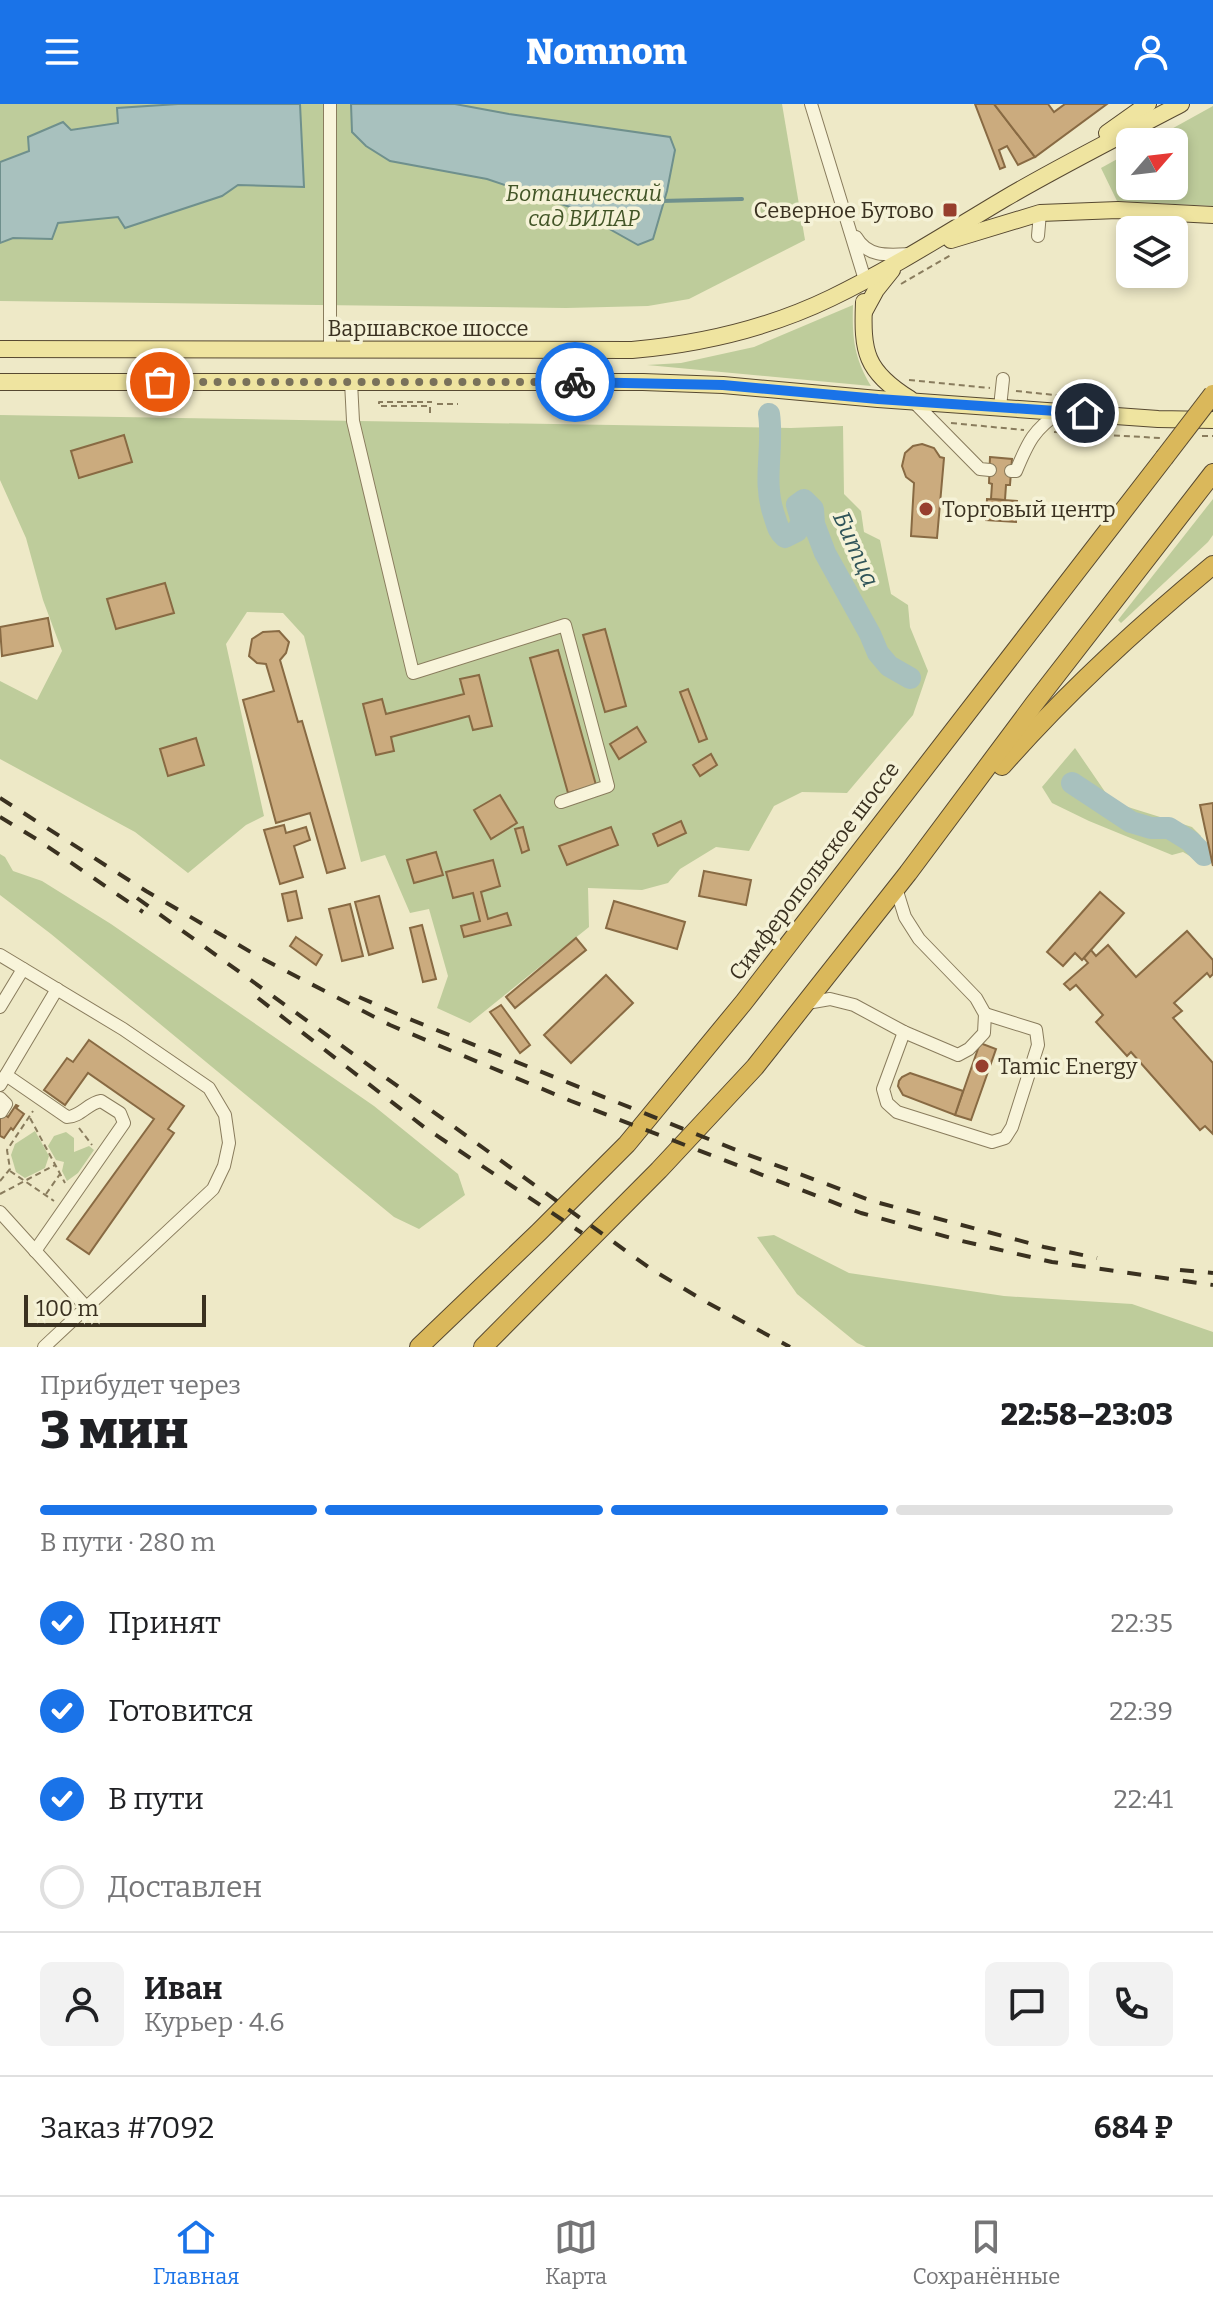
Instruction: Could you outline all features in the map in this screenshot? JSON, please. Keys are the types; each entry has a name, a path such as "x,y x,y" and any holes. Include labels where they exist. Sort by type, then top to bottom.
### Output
{"highway":[{"name":"Симферопольское шоссе","path":"419,1347 627,1144 744,1002 1213,394"},
{"path":"483,1347 730,1095 807,1003 1213,473"},
{"path":"902,880 1032,731 1124,642 1213,565"}],"main road":[{"path":"1060,167 1148,104"},
{"name":"Варшавское шоссе","path":"0,349 476,351 654,348 724,335 813,306 865,280 1060,167 1181,104"},
{"path":"864,312 887,276 913,253 992,226 1040,213 1071,210 1213,215"},
{"path":"865,280 863,338 872,364 890,387 913,401"},
{"path":"0,382 709,384 1158,419 1213,420"}],"street":[{"path":"330,104 330,350"},
{"path":"811,104 865,280"},
{"path":"1038,236 1040,213"},
{"path":"847,220 860,244 867,250 886,255 913,253"},
{"path":"351,382 353,421 413,673 565,625 608,786 561,802"},
{"path":"1000,407 1003,384"},
{"path":"913,401 980,469 990,470"},
{"path":"1011,471 1016,471 1041,425 1061,411"},
{"path":"807,1003 830,999 854,1005 904,1032 958,1055 969,1049 984,1033 985,1014 976,998 919,939 905,917 902,880"},
{"path":"0,955 123,1029 209,1088 225,1115 229,1143 224,1166 213,1189 44,1347"},
{"path":"0,1007 23,969"},
{"path":"35,1251 124,1123 120,1113 101,1101 71,1117 3,1080 57,989"},
{"path":"904,1032 883,1089 887,1103 897,1112 992,1142 1005,1138 1012,1127 1038,1045 1036,1030 985,1014"},
{"path":"0,1098 6,1104 1,1112"},
{"path":"0,1212 87,1308"}],"path":[{"path":"899,285 960,250"},
{"path":"430,321 431,328 379,328 379,333 432,333"},
{"path":"437,331 458,331"},
{"path":"901,377 907,380 1003,384"},
{"path":"1018,391 1112,400"},
{"path":"430,413 430,406 379,406 379,402 432,402"},
{"path":"437,404 458,404"},
{"path":"933,421 1037,431 1170,437"},
{"path":"1199,436 1213,436"},
{"path":"37,1107 7,1150 10,1170 65,1209"},
{"path":"30,1117 73,1197"},
{"path":"71,1117 98,1153"},
{"path":"0,1194 55,1165"},
{"path":"0,1181 10,1170"},
{"path":"45,1195 60,1174"}],"green space":[{"name":"Ботанический сад ВИЛАР","path":"0,104 782,104 805,240 689,299 648,306 566,308 0,301"},
{"path":"1213,106 1213,206 1117,201 1188,200 1188,128 1173,128"},
{"path":"1116,160 1116,199 1101,168"},
{"path":"853,305 855,347 871,386 647,365 681,363 754,347"},
{"path":"0,415 791,428 843,426 844,494 861,511 864,532 880,540 891,594 908,605 910,627 928,671 913,715 847,793 802,792 774,806 749,851 716,847 680,869 668,883 642,890 588,888 589,927 470,1023 437,1008 448,976 429,909 410,913 385,855 361,862 304,636 283,613 247,612 226,644 264,816 246,825 188,873 135,832 0,759 0,681 37,700 62,651 43,600 26,538 0,480"},
{"path":"1213,499 1213,535 1208,542 1121,623 1118,620"},
{"path":"1075,748 1112,802 1192,827 1201,836 1200,862 1183,852 1172,855 1052,803 1042,787"},
{"path":"0,854 13,871 42,881 111,924 374,1106 458,1174 465,1195 419,1229 394,1217 0,895"},
{"path":"35,1131 49,1156 45,1168 25,1178 16,1172 11,1155 15,1144"},
{"path":"66,1132 74,1138 74,1152 89,1146 94,1150 78,1173 67,1181 62,1171 64,1162 56,1160 48,1146 54,1136"},
{"path":"774,1235 849,1273 1004,1296 1132,1304 1213,1332 1213,1347 866,1347 797,1294 757,1237"}],"water":[{"path":"178,104 300,104 304,187 238,185 222,196 125,228 118,217 58,223 52,239 13,238 0,243 0,162 29,151 28,137 63,122 71,130 118,123 117,108"},
{"path":"351,104 455,104 670,137 675,150 653,239 638,245 570,207 487,179 390,161 366,146 352,132"}],"building":[{"path":"975,104 994,104 1035,157 1018,165 1007,146 999,150 1005,167 1000,169"},
{"path":"994,104 1048,104 1054,112 1065,104 1107,104 1035,157"},
{"path":"124,435 132,462 79,478 71,451"},
{"name":"Торговый центр","path":"922,444 934,448 944,458 937,538 911,536 914,483 906,477 902,466 905,453 913,446"},
{"path":"990,457 1012,459 1010,485 1006,485 1005,500 991,499"},
{"path":"987,499 1017,501 1016,522 986,520"},
{"path":"165,583 174,613 116,629 107,599"},
{"path":"48,618 53,646 2,656 0,627"},
{"path":"605,629 626,706 605,712 583,635"},
{"path":"279,631 289,642 280,660 298,722 302,721 345,868 327,873 310,813 276,823 243,700 274,691 266,664 257,663 249,656 252,639 263,632"},
{"path":"558,650 596,785 568,793 530,658"},
{"path":"479,675 492,726 473,730 469,716 391,737 394,751 376,755 363,704 382,699 386,714 464,694 460,679"},
{"path":"688,689 707,739 699,742 680,692"},
{"path":"637,727 646,742 619,759 610,744"},
{"path":"196,738 204,765 168,776 160,749"},
{"path":"711,754 717,765 700,776 693,765"},
{"path":"500,795 517,823 491,839 474,810"},
{"path":"1213,803 1213,866 1200,805"},
{"path":"681,821 686,833 658,846 653,834"},
{"path":"284,825 286,833 306,827 310,840 294,846 303,877 280,884 264,830"},
{"path":"523,827 529,850 522,853 515,829"},
{"path":"611,827 618,845 567,865 559,846"},
{"path":"436,852 443,875 414,883 407,860"},
{"path":"493,860 500,886 481,892 488,919 507,913 511,925 464,937 461,926 480,921 473,893 453,898 446,872"},
{"path":"704,871 751,880 746,905 699,896"},
{"path":"296,891 302,918 288,921 282,894"},
{"path":"1100,892 1124,913 1082,960 1075,953 1063,966 1047,952"},
{"path":"379,896 393,948 369,955 355,902"},
{"path":"614,901 685,922 677,949 606,928"},
{"path":"350,904 363,956 342,961 329,909"},
{"path":"422,925 436,979 423,982 410,928"},
{"path":"1187,931 1213,960 1213,974 1210,977 1207,973 1174,1003 1182,1011 1173,1018 1213,1063 1213,1134 1205,1126 1200,1130 1131,1052 1127,1056 1096,1022 1103,1015 1076,985 1070,990 1064,984 1088,963 1084,958 1091,950 1096,956 1108,945 1136,977"},
{"path":"296,937 322,955 316,965 290,946"},
{"path":"576,938 586,950 515,1008 506,997"},
{"path":"606,975 633,1003 571,1063 544,1035"},
{"path":"501,1005 530,1045 520,1053 490,1012"},
{"path":"89,1040 184,1106 168,1129 174,1133 89,1254 67,1239 154,1119 88,1073 65,1105 44,1090 67,1058 73,1062"},
{"path":"980,1043 996,1049 971,1120 955,1115"},
{"path":"910,1073 963,1091 955,1115 903,1095 899,1081"},
{"path":"16,1105 24,1114 4,1138 0,1136 0,1111 8,1117"}],"waterway":[{"path":"661,201 742,199"},
{"name":"Битца","path":"769,414 769,490 779,530 785,537 797,531 802,522 797,505 804,500 813,509 814,524 825,553 878,653 889,666 910,678"},
{"name":"Битца","path":"1072,783 1131,822 1151,828 1169,828 1190,841 1204,855"}],"railway":[{"path":"0,798 146,891 261,958 390,1025 571,1101 861,1213 1052,1262 1213,1285"},
{"path":"0,817 143,912"},
{"path":"137,898 651,1269 790,1347"},
{"path":"359,997 746,1154 872,1201 1097,1258"},
{"path":"258,998 424,1127 582,1233"},
{"path":"1180,1270 1213,1273"}],"way so far":[{"path":"160,382 575,382"}],"place":[{"name":"Северное Бутово","path":"950,210"},
{"name":"Торговый центр","path":"926,509"},
{"name":"Tamic Energy","path":"982,1066"}],"route":[{"path":"575,382 723,385 1085,413"}]}
